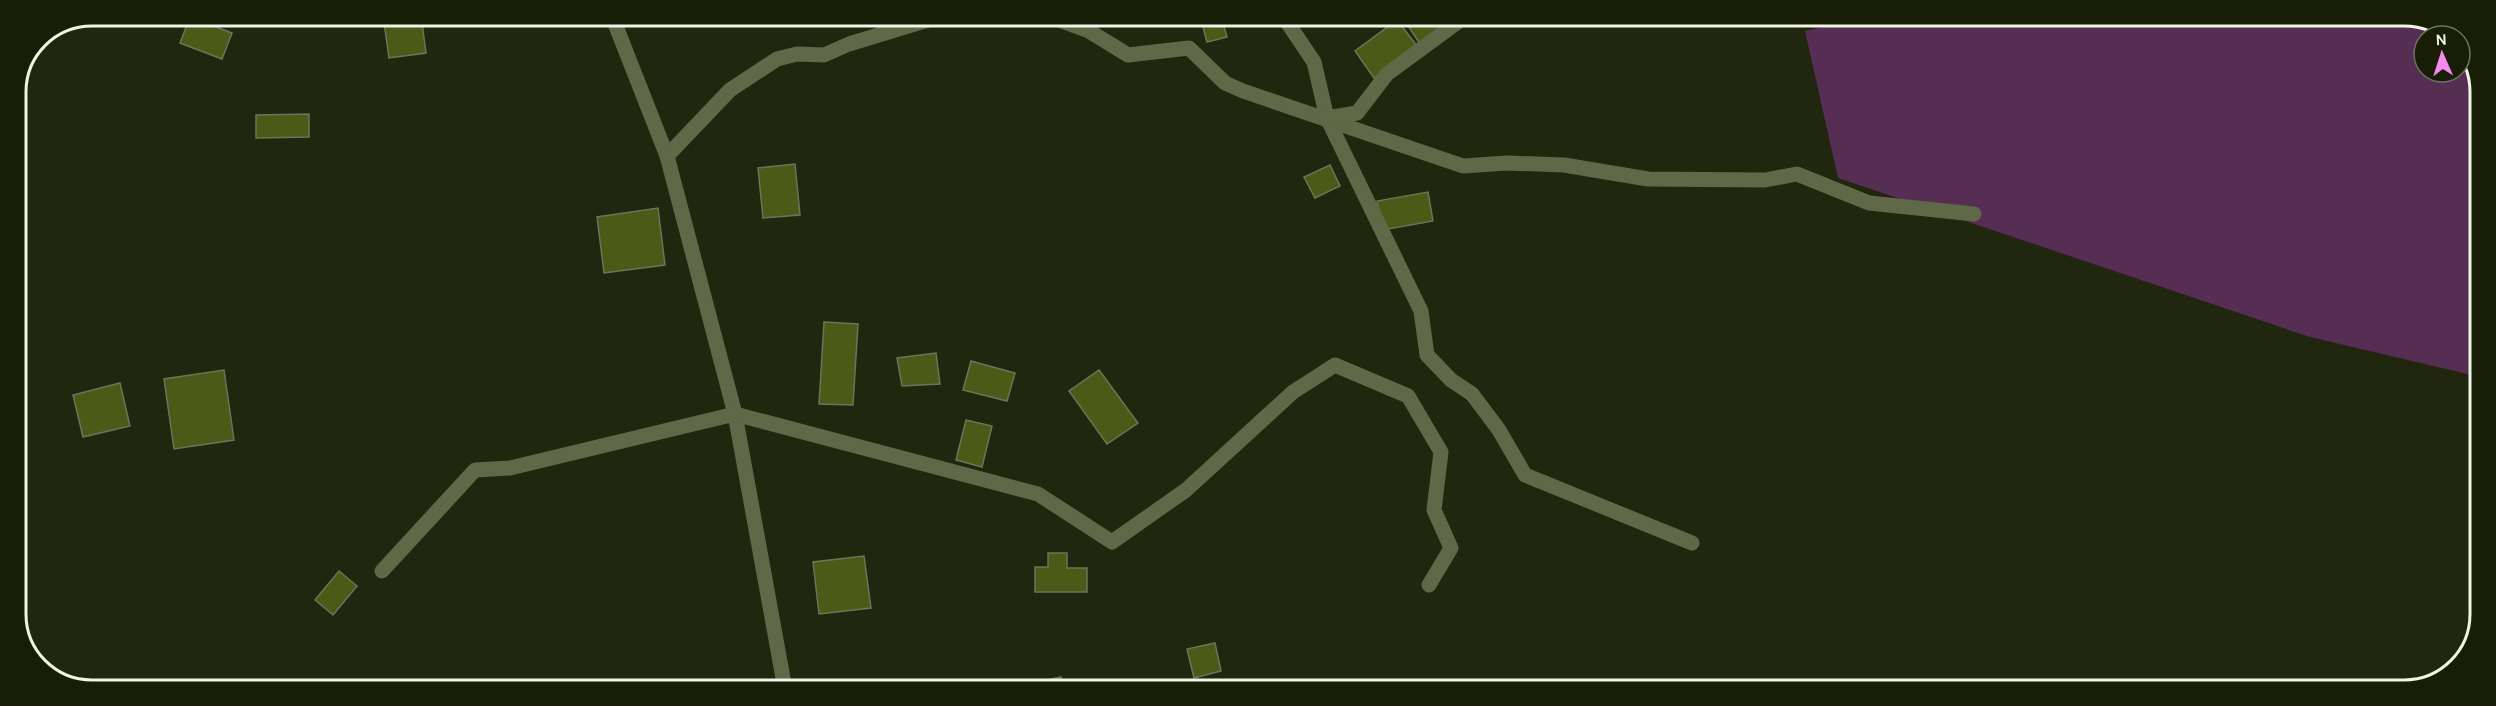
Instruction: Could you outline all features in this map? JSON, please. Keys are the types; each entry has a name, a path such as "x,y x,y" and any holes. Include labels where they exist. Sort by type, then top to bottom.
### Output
{"street":[{"path":"616,26 666,156 735,414 783,680"},
{"path":"666,156 730,90 777,59 797,54 824,55 849,44 908,26"},
{"path":"1075,26 1089,31 1128,55 1189,48 1225,83 1463,166 1507,163 1564,165 1648,179 1765,180 1797,174 1869,203 1974,214"},
{"path":"1290,26 1314,62 1327,118 1422,311 1427,355 1451,380 1472,394 1499,429 1525,475 1692,543"},
{"path":"1327,118 1357,113 1387,74 1452,26"},
{"path":"382,571 475,470 510,468 735,414 1038,494 1112,542 1186,490 1293,392 1335,365 1408,396 1441,452 1434,510 1452,548 1429,585"}],"shaded area":[{"path":"1825,26 2412,26 2412,84 2470,84 2470,375 2310,337 1838,178 1805,31"}],"building":[{"path":"187,26 214,26 232,33 222,59 180,43"},
{"path":"385,26 422,26 426,53 389,58"},
{"path":"1203,26 1224,26 1227,37 1207,42"},
{"path":"1389,26 1402,26 1418,47 1374,78 1355,51"},
{"path":"1408,26 1446,26 1420,44"},
{"path":"309,114 309,137 256,138 256,115"},
{"path":"795,164 800,215 763,218 758,168"},
{"path":"1330,165 1340,186 1315,198 1304,177"},
{"path":"1428,192 1433,221 1383,230 1377,201"},
{"path":"658,208 665,265 604,273 597,217"},
{"path":"824,322 858,324 853,405 819,404"},
{"path":"936,353 940,384 902,386 897,358"},
{"path":"971,361 1015,373 1007,401 963,390"},
{"path":"224,370 234,440 174,449 164,379"},
{"path":"1099,370 1138,423 1107,444 1069,391"},
{"path":"120,383 130,426 83,437 73,395"},
{"path":"966,420 992,426 982,467 956,460"},
{"path":"1048,553 1067,553 1067,568 1087,568 1087,592 1035,592 1035,567 1048,567"},
{"path":"864,556 871,608 819,614 813,562"},
{"path":"339,571 357,586 333,615 315,600"},
{"path":"1215,643 1221,671 1194,678 1187,649"}]}
